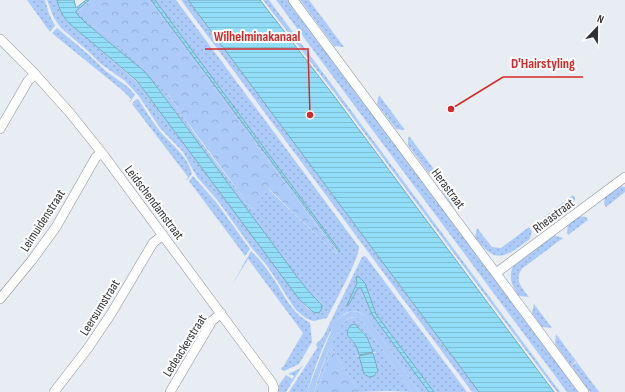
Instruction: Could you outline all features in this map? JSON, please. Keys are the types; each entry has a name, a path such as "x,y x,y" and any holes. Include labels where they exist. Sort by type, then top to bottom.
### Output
{"street":[{"name":"Herastraat","path":"293,0 584,392"},
{"name":"Leidschendamstraat","path":"0,39 35,74 70,113 102,153 272,384 274,388 273,392"},
{"path":"0,129 28,81 35,74"},
{"name":"Leimuidenstraat","path":"0,299 32,260 56,227 96,157 102,153"},
{"name":"Rheastraat","path":"496,273 625,177"},
{"name":"Leersumstraat","path":"54,392 88,348 153,243 163,234"},
{"name":"Ledeackerstraat","path":"170,392 212,321 221,313"}],"green space":[{"path":"27,0 45,0 49,14 55,26 50,32"},
{"path":"47,0 57,0 65,19 137,82 299,299 308,309 315,313 322,305 321,303 311,294 298,278 156,85 144,71 87,24 76,13 76,11 91,0 79,11 94,26 135,59 157,81 170,97 200,141 252,209 268,189 336,254 337,253 149,0 151,0 162,13 338,252 340,251 155,0 176,0 359,247 351,271 327,318 314,321 310,320 295,309 268,267 251,247 218,201 197,177 183,152 160,128 138,95 125,81 101,64 61,28 54,18"},
{"path":"91,0 149,0 337,253 336,254 269,189 252,209 170,97 154,78 137,61 80,14 79,11"},
{"path":"181,0 188,0 479,392 472,392"},
{"path":"263,0 269,0 560,392 557,392 336,95"},
{"path":"276,0 288,0 578,392 567,392"},
{"path":"300,0 309,0 344,47 334,46"},
{"path":"57,28 107,72 128,87 135,95 130,102 131,99 122,90 52,33"},
{"path":"379,95 405,130 396,129 377,104"},
{"path":"136,99 138,99 163,135 187,161 192,174 187,180 188,177 132,104"},
{"path":"409,136 439,176 430,175 408,145"},
{"path":"193,176 216,202 250,249 245,256 189,181"},
{"path":"444,182 463,208 452,206 441,190"},
{"path":"617,186 625,187 625,192 606,207 604,204 605,195"},
{"path":"573,195 575,198 573,207 553,221 545,221 543,218"},
{"path":"577,216 586,217 588,220 568,235 568,223"},
{"path":"529,227 532,231 530,239 514,250 501,256 489,252 475,237 477,228 492,247 501,248"},
{"path":"553,235 563,238 523,268 520,272 520,283 529,297 519,296 514,289 511,278 513,266"},
{"path":"251,251 268,271 292,308 310,323 312,342 299,364 284,371 281,369 282,367 303,333 248,259 232,285"},
{"path":"365,256 467,392 434,392 376,314 365,283 358,276 356,277 357,283 348,306 358,288 361,288 378,323 429,392 419,392 366,316 354,311 346,313 334,326 317,361 307,392 289,392 317,348 316,344 323,337 362,257"},
{"path":"534,304 552,328 542,327 532,313"},
{"path":"351,311 358,312 366,316 419,392 412,392 363,322 359,318 354,317 347,319 336,334 314,392 307,392 335,322"},
{"path":"355,317 359,318 363,322 412,392 359,392 332,349 316,392 314,392 335,336 347,319","holes":["351,325 356,326 366,335 373,352 377,352 373,353 378,371 375,375 369,377 364,374 359,356 355,357 359,355 358,350 348,335"]},
{"path":"556,334 599,392 590,392 571,366 555,344"},
{"path":"332,349 359,392 316,392"},
{"path":"303,365 286,392 277,392 279,391 278,386 286,375 292,379 294,376 288,374 299,369"}],"shaded area":[{"path":"57,0 74,0 76,8 86,0 89,0 76,11 76,13 87,24 144,71 151,79 298,278 321,304 322,308 319,313 313,312 299,299 136,80 65,19"},
{"path":"151,0 155,0 340,251 339,252"},
{"path":"188,0 260,0 334,96 554,392 479,392"},
{"path":"358,276 365,283 376,314 434,392 429,392 378,323 372,314 361,288 358,288 348,306 347,305 357,283 356,277"},
{"path":"355,324 367,337 373,352 359,355 356,346 347,333 351,325"},
{"path":"373,353 378,371 374,376 369,377 364,374 359,356"}],"place":[{"name":"D'Hairstyling","path":"451,109"},
{"name":"Wilhelminakanaal","path":"310,115"}]}
